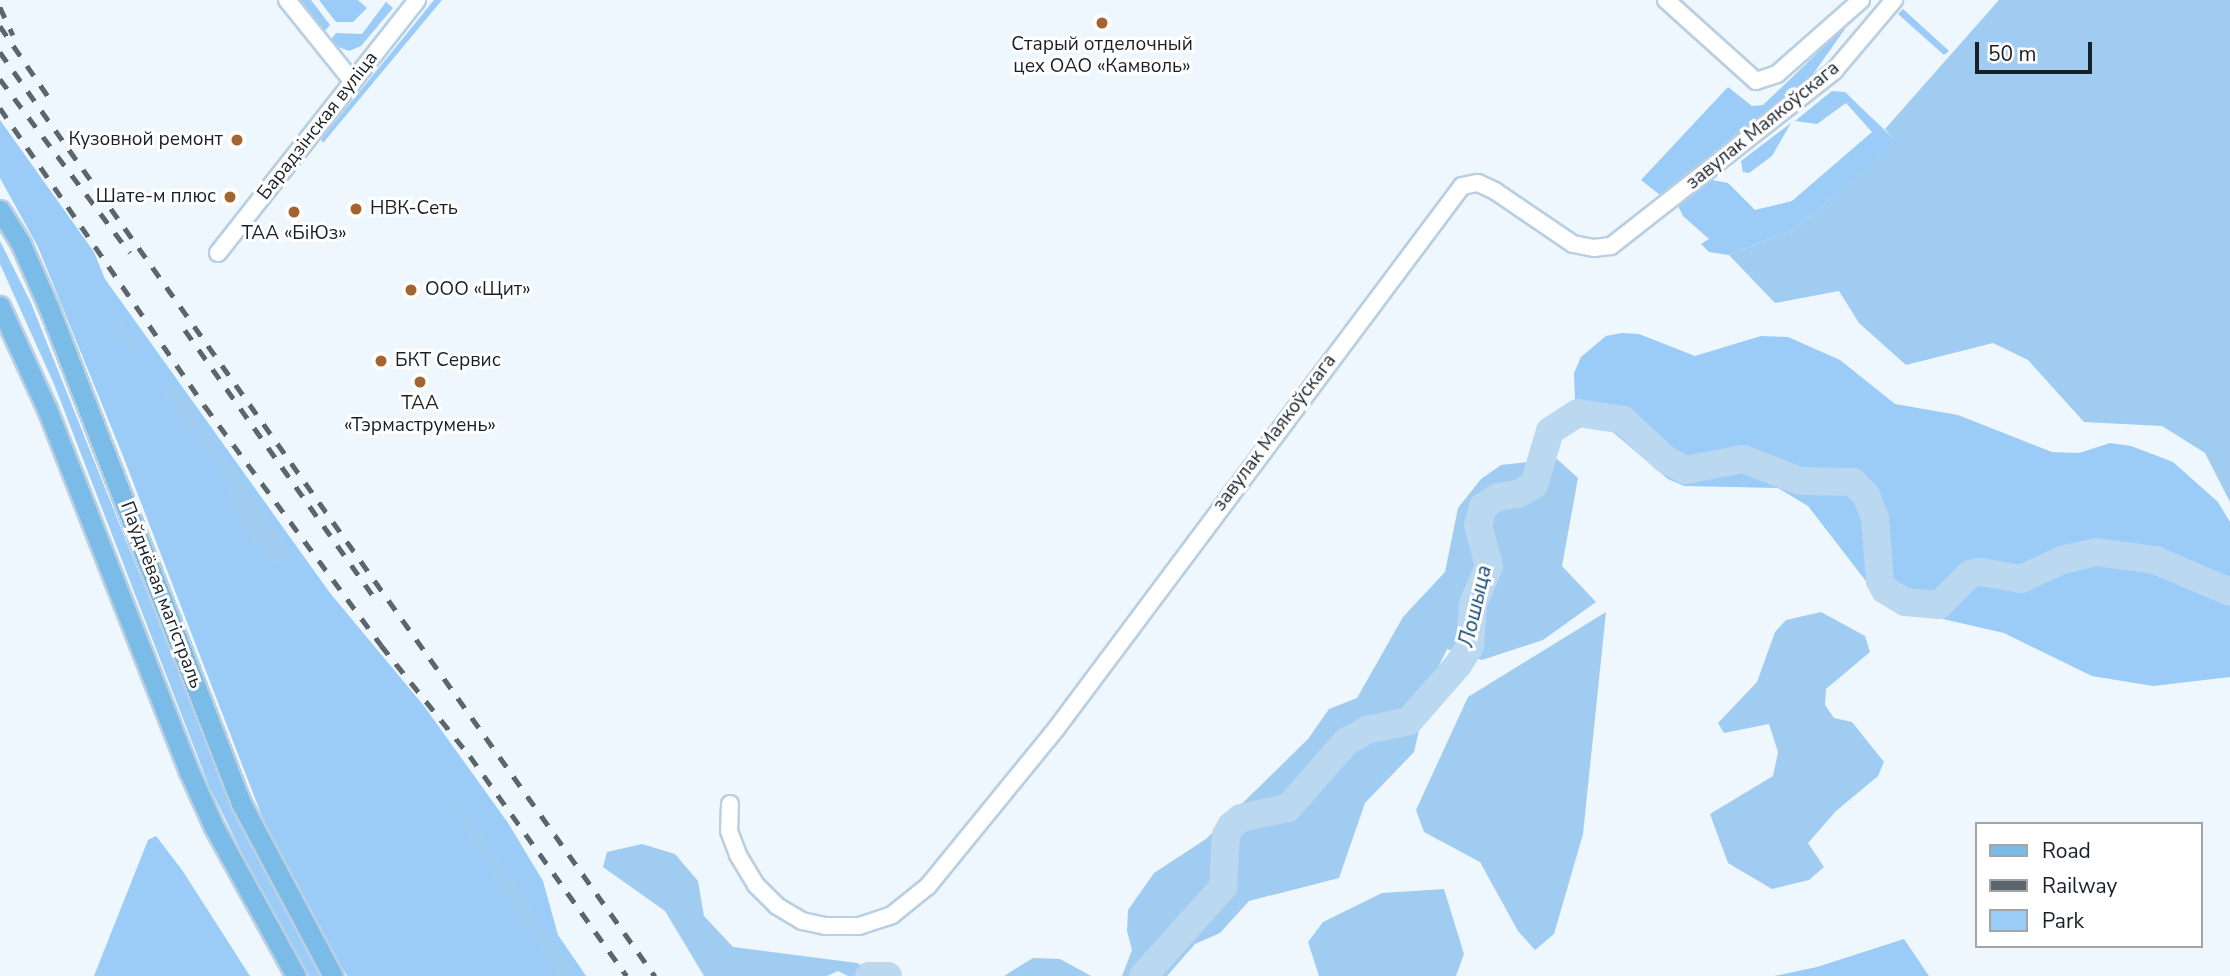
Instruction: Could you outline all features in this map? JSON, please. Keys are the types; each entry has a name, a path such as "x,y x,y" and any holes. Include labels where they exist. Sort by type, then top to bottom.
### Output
{"main road":[{"name":"Паўднёвая магістраль","path":"0,210 22,244 49,308 241,803 333,976"},
{"name":"Паўднёвая магістраль","path":"0,306 47,409 193,780 226,852 296,976"}],"street":[{"path":"287,0 353,82"},
{"name":"Барадзінская вуліца","path":"219,253 417,0"},
{"path":"1666,0 1756,81 1777,74 1861,0"},
{"name":"завулак Маякоўскага","path":"730,804 729,831 738,855 756,885 777,906 802,921 825,926 859,926 892,915 928,886 1056,729 1462,186 1478,183 1495,191 1573,244 1594,248 1611,246 1834,71 1893,0"}],"green space":[{"path":"300,0 311,0 330,25 322,34"},
{"path":"319,0 358,0 367,8 353,22 336,22"},
{"path":"434,0 442,0 323,143 321,139"},
{"path":"386,2 393,8 361,46 349,51 328,43 336,33 362,34"},
{"path":"1903,9 1949,51 1944,55 1898,14"},
{"path":"1848,16 1852,19 1811,77 1751,127 1660,195 1641,180 1728,87 1752,106 1763,105 1835,36 1831,32"},
{"path":"1832,91 1845,92 1897,142 1796,228 1729,255 1709,252 1701,244 1709,239 1683,216 1677,204 1712,180 1728,183 1755,210 1792,201 1872,132 1846,103 1817,124 1795,121"},
{"path":"0,120 94,252 105,279 330,593 424,706 508,823 543,881 558,935 586,976 347,976 275,850 123,456 38,247 0,178"},
{"path":"1791,123 1772,156 1749,173 1743,172 1741,161"},
{"path":"0,241 31,303 239,823 321,976 309,976 283,936 209,786 54,384 0,264"},
{"path":"1639,334 1695,356 1761,336 1788,337 1840,360 1895,404 1958,415 2052,452 2079,453 2110,443 2131,446 2173,462 2218,502 2230,522 2230,677 2153,686 2092,676 2004,633 1912,612 1879,598 1808,506 1778,488 1684,486 1668,479 1575,400 1574,373 1581,357 1606,336"},
{"path":"156,836 182,870 250,976 94,976 148,840"},
{"path":"1904,939 1929,976 1774,976 1817,967"}],"shaded area":[{"path":"1999,0 2230,0 2230,502 2205,453 2162,426 2084,422 2028,360 1993,343 1906,365 1859,323 1839,291 1775,303 1729,255 1796,228 1896,142 1885,129"},
{"path":"119,320 139,345 130,352 111,326"},
{"path":"173,383 292,554 274,567 226,502 231,486 162,391"},
{"path":"1557,459 1578,478 1562,566 1596,602 1543,640 1482,660 1447,649 1430,684 1414,752 1365,803 1339,878 1249,901 1220,933 1195,944 1167,976 1122,976 1132,950 1127,931 1128,910 1154,873 1206,839 1308,739 1329,709 1357,698 1403,617 1445,572 1458,508 1481,479 1501,465"},
{"path":"1606,612 1583,834 1554,934 1535,950 1518,931 1480,862 1424,832 1416,810 1468,697"},
{"path":"1821,612 1865,636 1870,652 1826,689 1825,705 1834,718 1852,722 1884,762 1878,776 1836,811 1808,843 1824,867 1809,880 1772,889 1728,863 1710,814 1773,776 1778,752 1769,724 1724,733 1718,723 1757,682 1775,632 1786,620"},
{"path":"448,798 474,825 577,976 561,976 503,892"},
{"path":"642,844 675,854 698,881 704,916 733,947 857,963 881,976 848,976 838,971 827,976 704,976 665,911 603,867 607,852"},
{"path":"1444,889 1464,954 1456,976 1319,976 1308,942 1323,922 1382,893"},
{"path":"1033,958 1060,959 1091,976 1004,976"}],"waterway":[{"name":"Лошыца","path":"1143,976 1223,887 1226,835 1231,826 1241,818 1288,808 1346,742 1367,730 1409,721 1458,665 1470,646 1473,604 1489,566 1478,525 1483,507 1498,497 1518,494 1534,485 1550,431 1578,413 1623,420 1665,459 1685,470 1743,459 1800,481 1853,482 1866,495 1875,518 1880,581 1885,590 1905,602 1939,605 1970,574 1981,572 2021,579 2062,560 2096,552 2155,560 2230,592"},
{"name":"Лошыца","path":"869,976 888,976"}],"railway":[{"path":"0,7 13,35"},
{"path":"0,26 50,99"},
{"path":"0,52 655,976"},
{"path":"0,79 130,253"},
{"path":"0,108 205,406 381,645 470,756 627,976"},
{"path":"185,330 379,604"}],"place":[{"name":"Старый отделочный цех ОАО «Камволь»","path":"1102,23"},
{"name":"Кузовной ремонт","path":"237,140"},
{"name":"Шате-м плюс","path":"230,197"},
{"name":"НВК-Сеть","path":"356,209"},
{"name":"ТАА «БіЮз»","path":"294,212"},
{"name":"ООО «Щит»","path":"411,290"},
{"name":"БКТ Сервис","path":"381,361"},
{"name":"ТАА «Тэрмаструмень»","path":"420,382"}]}
